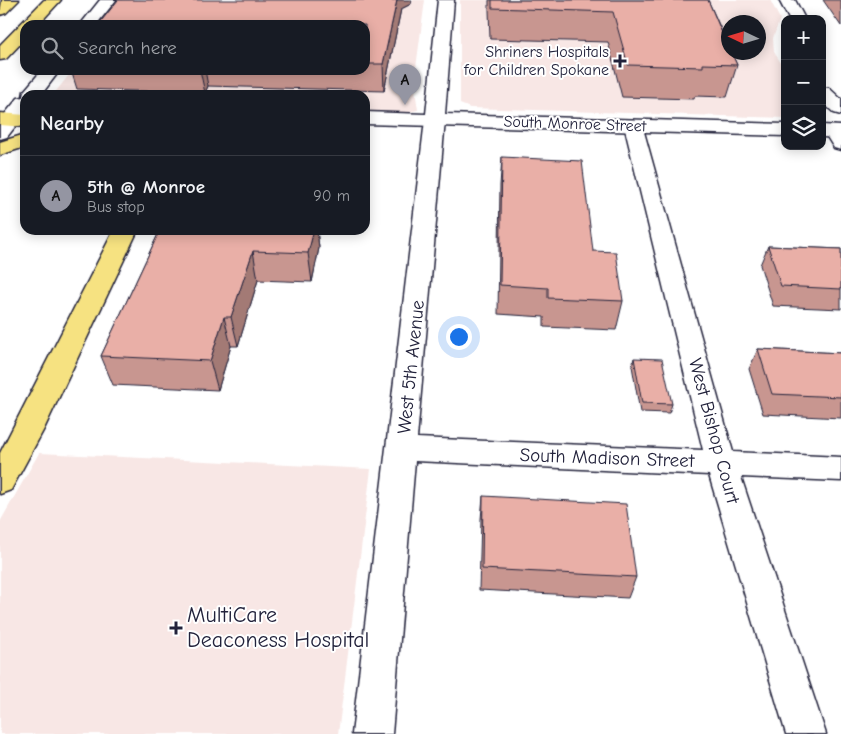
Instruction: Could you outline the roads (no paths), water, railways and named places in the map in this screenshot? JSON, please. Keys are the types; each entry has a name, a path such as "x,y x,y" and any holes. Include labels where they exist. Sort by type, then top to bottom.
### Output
{"highway":[{"path":"34,20 53,0"},
{"path":"4,52 20,34"},
{"path":"0,149 20,142"},
{"path":"0,482 29,429 124,235"}],"street":[{"path":"92,20 108,0"},
{"name":"West 5th Avenue","path":"372,734 403,449 446,0"},
{"path":"787,0 795,15"},
{"path":"34,90 47,75"},
{"path":"826,96 841,109"},
{"name":"South Monroe Street","path":"370,118 781,130"},
{"name":"West Bishop Court","path":"634,125 721,463 806,734"},
{"name":"South Madison Street","path":"403,449 841,469"}],"place":[{"name":"Shriners Hospitals for Children Spokane","path":"620,61"},
{"name":"5th @ Monroe","path":"405,105"},
{"name":"MultiCare Deaconess Hospital","path":"176,628"}]}
